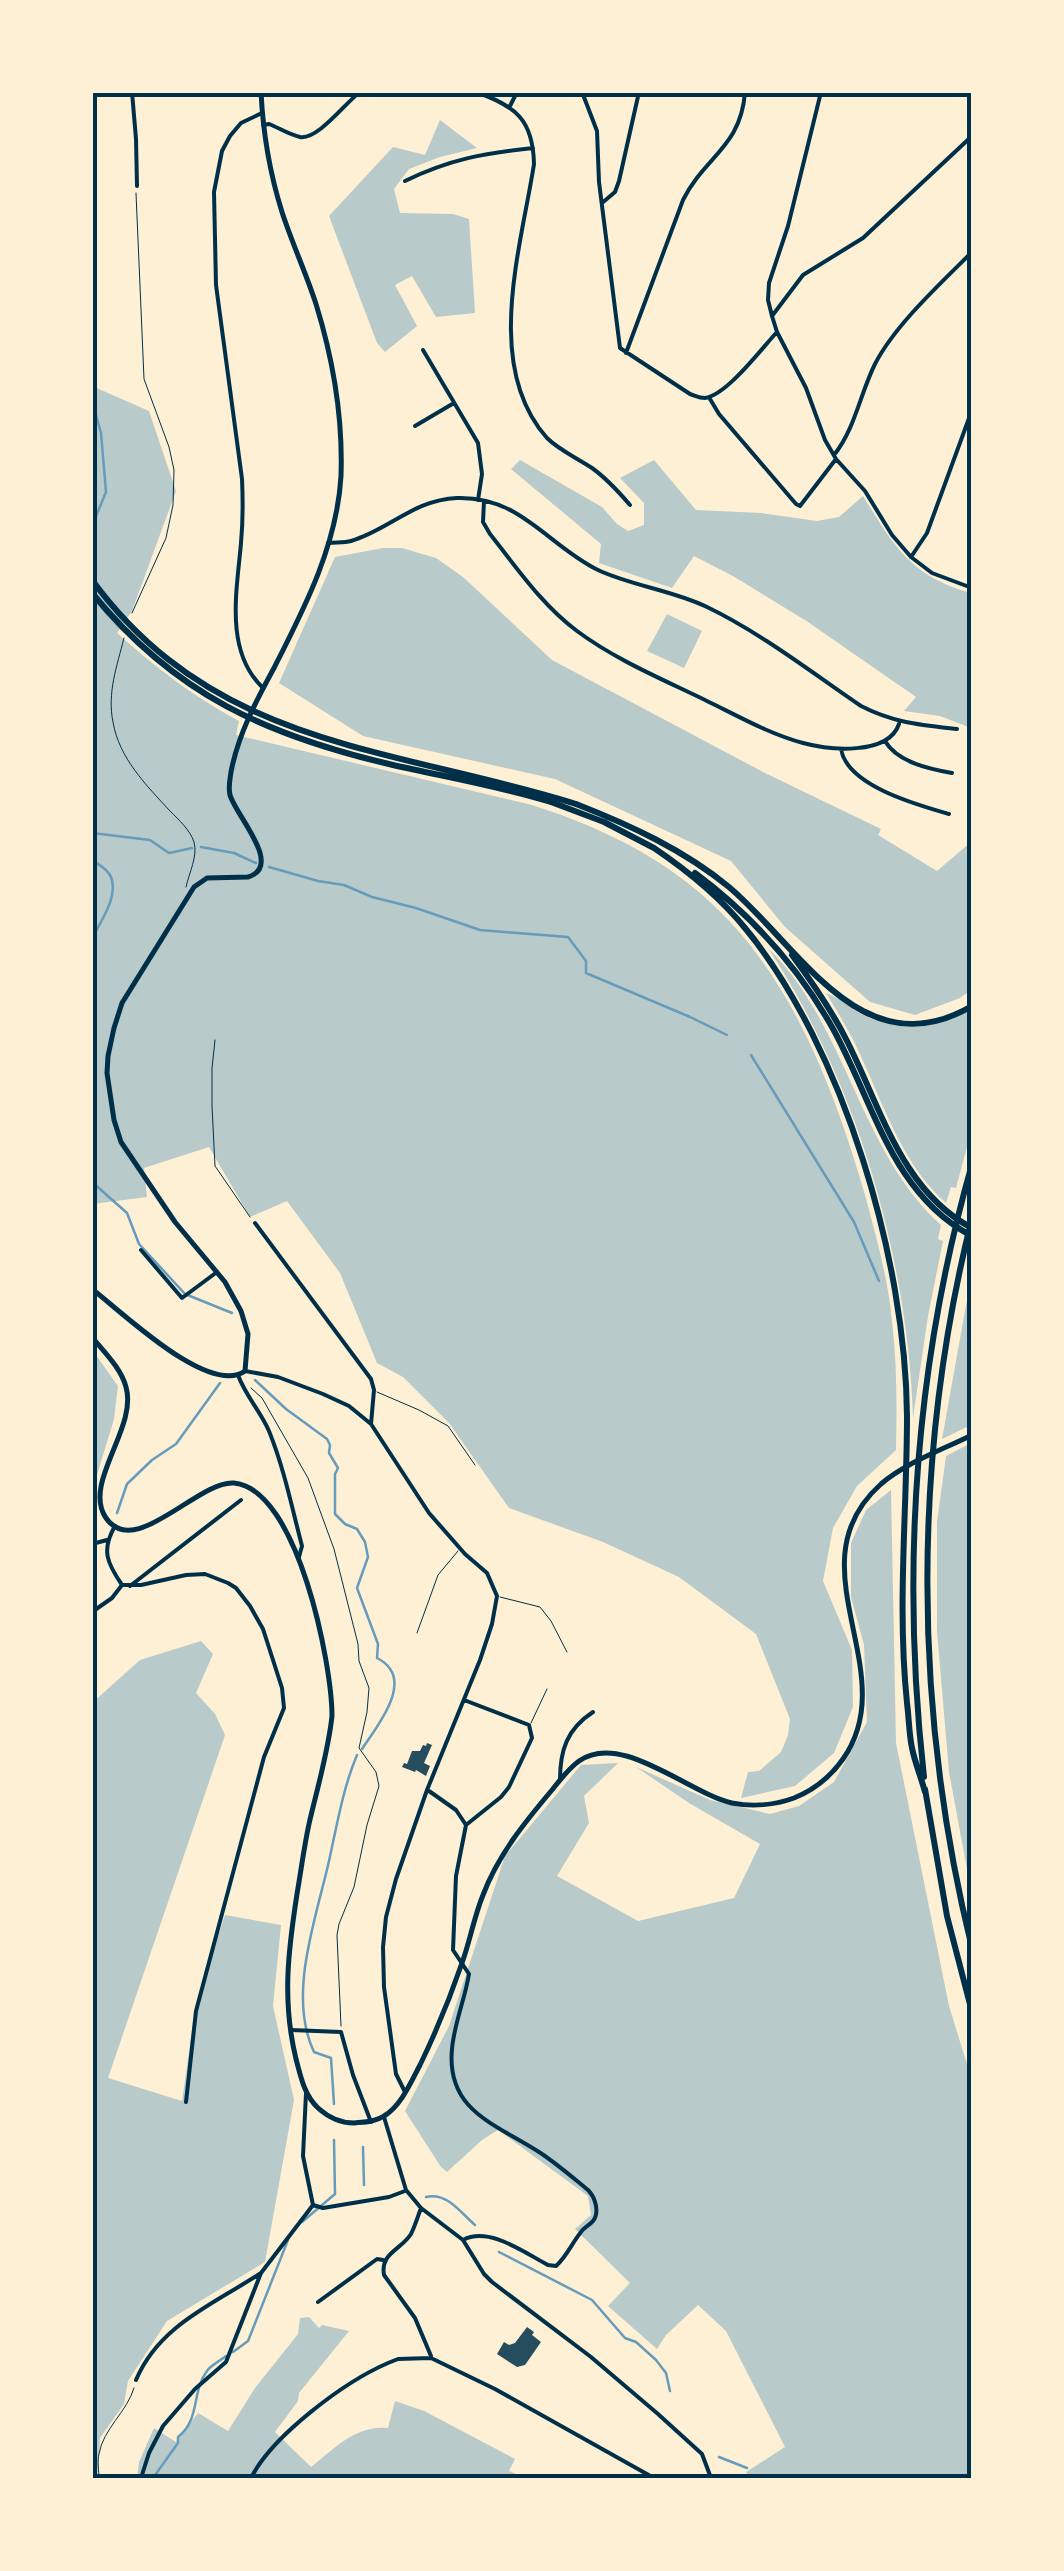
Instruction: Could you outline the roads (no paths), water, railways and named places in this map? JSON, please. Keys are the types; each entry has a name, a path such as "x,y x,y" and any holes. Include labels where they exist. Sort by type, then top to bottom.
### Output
{"highway":[{"path":"92,580 140,634 189,675 301,736 497,780 576,804 637,830 695,862 744,900 834,992 857,1008 902,1024 925,1024 972,1006"},
{"path":"92,593 135,640 185,681 240,714 353,755 551,802 604,822 709,883 777,950 816,1002 833,1029 878,1126 915,1189 942,1216 972,1235"},
{"path":"654,848 717,898 771,962 818,1048 866,1174 894,1284 905,1354 904,1668 912,1748 926,1792"},
{"path":"773,930 839,1025 910,1168 944,1210 972,1228"},
{"path":"972,1164 947,1262 926,1382 914,1504 912,1622 926,1792 947,1916 972,2012"},
{"path":"972,1218 960,1269 933,1442 927,1623 943,1802 972,1948"}],"main road":[{"path":"92,1288 204,1371 222,1376 242,1373 249,1342 241,1311 218,1272 175,1222 121,1142 107,1072 122,1003 185,900 202,880 248,878 260,870 263,862 258,847 228,790 232,769 243,730 312,591 335,518 340,447 332,365 311,289 280,208 261,92"},
{"path":"92,1337 120,1372 127,1392 126,1415 100,1492 103,1514 123,1529 143,1528 209,1488 233,1483 247,1486 260,1494 278,1517 299,1557 324,1654 332,1716 307,1832 290,1942 286,2001 289,2030 306,2093 315,2106 348,2123 370,2122 384,2116 406,2092 434,2036 498,1860 522,1825 578,1762 594,1754 611,1752 632,1757 706,1794 754,1805 783,1802 826,1778 849,1750 863,1705 863,1676 845,1591 847,1541 862,1507 883,1482 972,1435"}],"street":[{"path":"132,92 137,186"},
{"path":"264,124 309,137 360,92"},
{"path":"476,92 510,107 524,121 534,148 513,287 513,346 519,384 546,437 596,470 630,504"},
{"path":"510,107 517,92"},
{"path":"582,92 597,131 620,348 700,398 709,397 739,373 777,332"},
{"path":"602,203 620,182 639,92"},
{"path":"626,354 680,208 696,179 735,133 746,92"},
{"path":"821,92 769,283 772,316 835,457 866,491 892,535 932,573 972,588"},
{"path":"262,114 240,123 222,150 214,192 214,226 216,285 244,511 237,635 244,662 263,688"},
{"path":"772,316 803,276 863,238 972,136"},
{"path":"405,181 438,165 534,148"},
{"path":"709,397 719,414 800,506 845,441 876,362 889,342 972,252"},
{"path":"423,350 478,443 483,522 544,600 579,632 648,672 801,743 842,749 885,742 900,722"},
{"path":"415,426 454,403"},
{"path":"911,557 927,532 972,410"},
{"path":"328,543 349,542 424,504 456,498 481,500 527,518 595,568 632,584 703,605 735,622 862,706 900,722 956,729"},
{"path":"885,742 896,755 952,773"},
{"path":"842,749 848,767 868,783 949,814"},
{"path":"255,1224 371,1379 371,1424"},
{"path":"141,1250 182,1298 218,1272"},
{"path":"299,1557 302,1546 276,1449 260,1411 241,1383 242,1373 278,1378 323,1394 349,1406 371,1424 415,1494 460,1548 488,1574 497,1596 486,1642 428,1790 386,1917 384,1987 396,2074 406,2092"},
{"path":"130,1586 241,1500"},
{"path":"92,1544 106,1540 115,1526"},
{"path":"106,1540 110,1566 122,1585"},
{"path":"122,1585 205,1574 236,1588 263,1629 283,1698 284,1708 258,1776 196,2011 186,2102"},
{"path":"92,1612 122,1585"},
{"path":"463,2240 484,2234 556,2266 596,2217 594,2195 542,2154 480,2116 460,2096 451,2068 452,2045 469,1974 453,1950 456,1876 466,1825 509,1787 532,1738 528,1725 464,1700"},
{"path":"560,1780 565,1745 577,1722 593,1712"},
{"path":"428,1790 456,1810 466,1825"},
{"path":"289,2030 341,2032 370,2122"},
{"path":"142,2478 163,2426 226,2362 260,2274 313,2205 303,2156 306,2093"},
{"path":"384,2116 406,2190 421,2208 463,2240 492,2282 592,2358 702,2454 711,2478"},
{"path":"313,2205 323,2208 389,2197 406,2190"},
{"path":"318,2302 383,2260 410,2236 421,2208"},
{"path":"383,2260 384,2275 415,2318 431,2358"},
{"path":"136,2380 165,2336 192,2314 260,2274"},
{"path":"250,2478 273,2446 322,2403 388,2362 431,2358 495,2389 654,2478"}],"lane":[{"path":"374,1390 448,1426 475,1465"},
{"path":"417,1633 438,1575 460,1548"},
{"path":"497,1596 540,1608 567,1652"},
{"path":"528,1725 547,1690"}],"waterway":[{"path":"92,401 101,433 106,492 92,526"},
{"path":"92,557 95,560"},
{"path":"92,833 150,840 169,853 192,848"},
{"path":"201,847 234,853 256,863"},
{"path":"92,860 108,872 113,885 110,902 92,939"},
{"path":"269,867 344,885 480,930 568,937 586,961 586,973 727,1035"},
{"path":"751,1055 854,1222 879,1281"},
{"path":"92,1182 127,1213 139,1244 185,1294 232,1313"},
{"path":"255,1380 327,1439 329,1453 338,1468 335,1514 357,1529 365,1542 368,1557 357,1588 378,1644 377,1658 394,1677 394,1689 384,1715 362,1749"},
{"path":"117,1513 127,1484 176,1444 220,1383"},
{"path":"334,2104 331,2058 314,2052 306,2030 303,1982 311,1932 357,1755"},
{"path":"302,2222 335,2194 334,2140"},
{"path":"363,2147 364,2185"},
{"path":"426,2197 447,2200 475,2225"},
{"path":"233,2352 248,2341 288,2240"},
{"path":"499,2252 592,2300 625,2338 636,2342 656,2360 666,2373 670,2391"},
{"path":"153,2478 190,2422 202,2379 226,2356"},
{"path":"719,2457 747,2468"}]}
